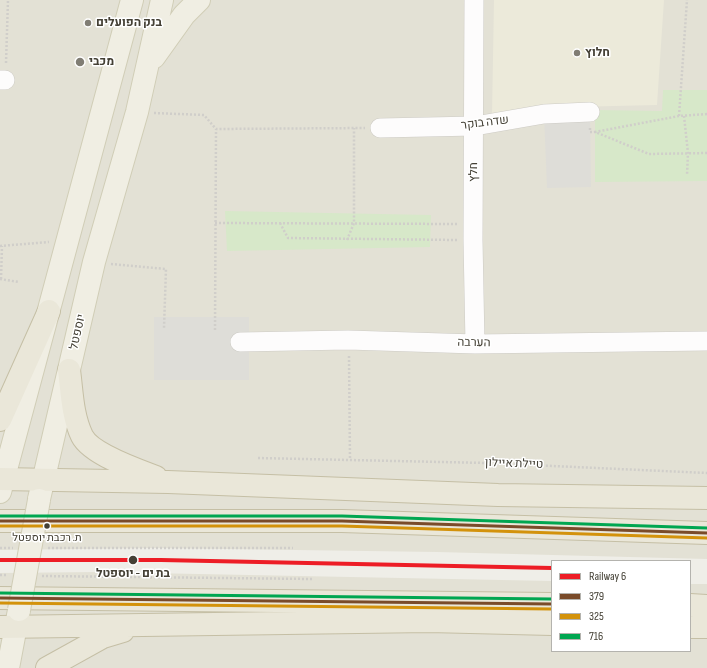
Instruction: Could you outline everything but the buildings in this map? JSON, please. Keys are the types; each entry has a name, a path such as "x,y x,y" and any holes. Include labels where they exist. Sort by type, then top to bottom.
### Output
{"highway":[{"path":"0,420 48,311"},
{"path":"69,370 75,416 82,437 96,449 112,459 168,482"},
{"path":"1,483 41,490 168,482 498,495 707,498"},
{"path":"0,521 342,521 707,533"},
{"path":"0,598 551,604"},
{"path":"691,605 707,606"},
{"path":"12,621 141,625 421,621 551,624"},
{"path":"47,668 104,637 141,625"},
{"path":"691,627 707,627"}],"main road":[{"path":"118,0 122,42"},
{"path":"1,483 122,42 132,0"},
{"name":"יוספטל","path":"8,668 12,621 41,490 94,262 137,112 162,0"},
{"path":"147,66 184,15 199,0"}],"street":[{"name":"חלץ","path":"474,0 475,126 473,232 475,344"},
{"name":"שדה בוקר","path":"380,128 475,126 544,114 590,112"},
{"name":"הערבה","path":"240,342 348,340 475,344 707,341"}],"path":[{"path":"3,80 8,0"},
{"path":"679,116 688,0"},
{"path":"137,112 204,115 216,129 215,330"},
{"path":"707,114 679,116 595,132 649,154 707,153"},
{"path":"684,116 688,153 688,175"},
{"path":"216,129 354,128 354,223 347,240"},
{"path":"215,223 354,223 473,232"},
{"path":"280,223 288,238 347,240 473,232"},
{"path":"2,246 0,279 19,282"},
{"path":"94,262 166,269 164,328"},
{"path":"348,340 350,460"},
{"name":"טיילת איילון","path":"258,458 487,463 707,473"},
{"path":"0,548 16,548"},
{"path":"40,548 294,548"},
{"path":"0,575 8,575"},
{"path":"39,576 313,579"}],"shaded area":[{"path":"0,0 707,0 707,559 437,552 155,548 0,550"},
{"name":"חלוץ","path":"494,0 664,0 657,105 528,108 492,115"},
{"path":"590,112 591,187 547,188 544,114"},
{"path":"154,317 249,317 249,380 154,380"},
{"path":"98,572 551,581 551,652 691,652 691,584 707,584 707,668 0,668 0,573"}],"green space":[{"path":"663,90 707,90 707,181 595,182 595,110 662,111"},
{"path":"225,211 431,215 430,247 227,251"}],"rail line":[{"name":"6","path":"0,560 161,560 551,568"}],"transit line":[{"name":"716","path":"0,516 342,516 707,528"},
{"name":"379","path":"0,521 342,521 707,533"},
{"name":"325","path":"0,526 342,526 707,538"},
{"name":"716","path":"0,593 551,599"},
{"name":"379","path":"0,598 551,604"},
{"name":"325","path":"0,603 551,609"}],"place":[{"name":"בנק הפועלים","path":"88,23"},
{"name":"חלוץ","path":"577,53"},
{"name":"מכבי","path":"80,62"},
{"name":"ת. רכבת יוספטל","path":"47,526"},
{"name":"בת ים - יוספטל","path":"133,560"}]}
